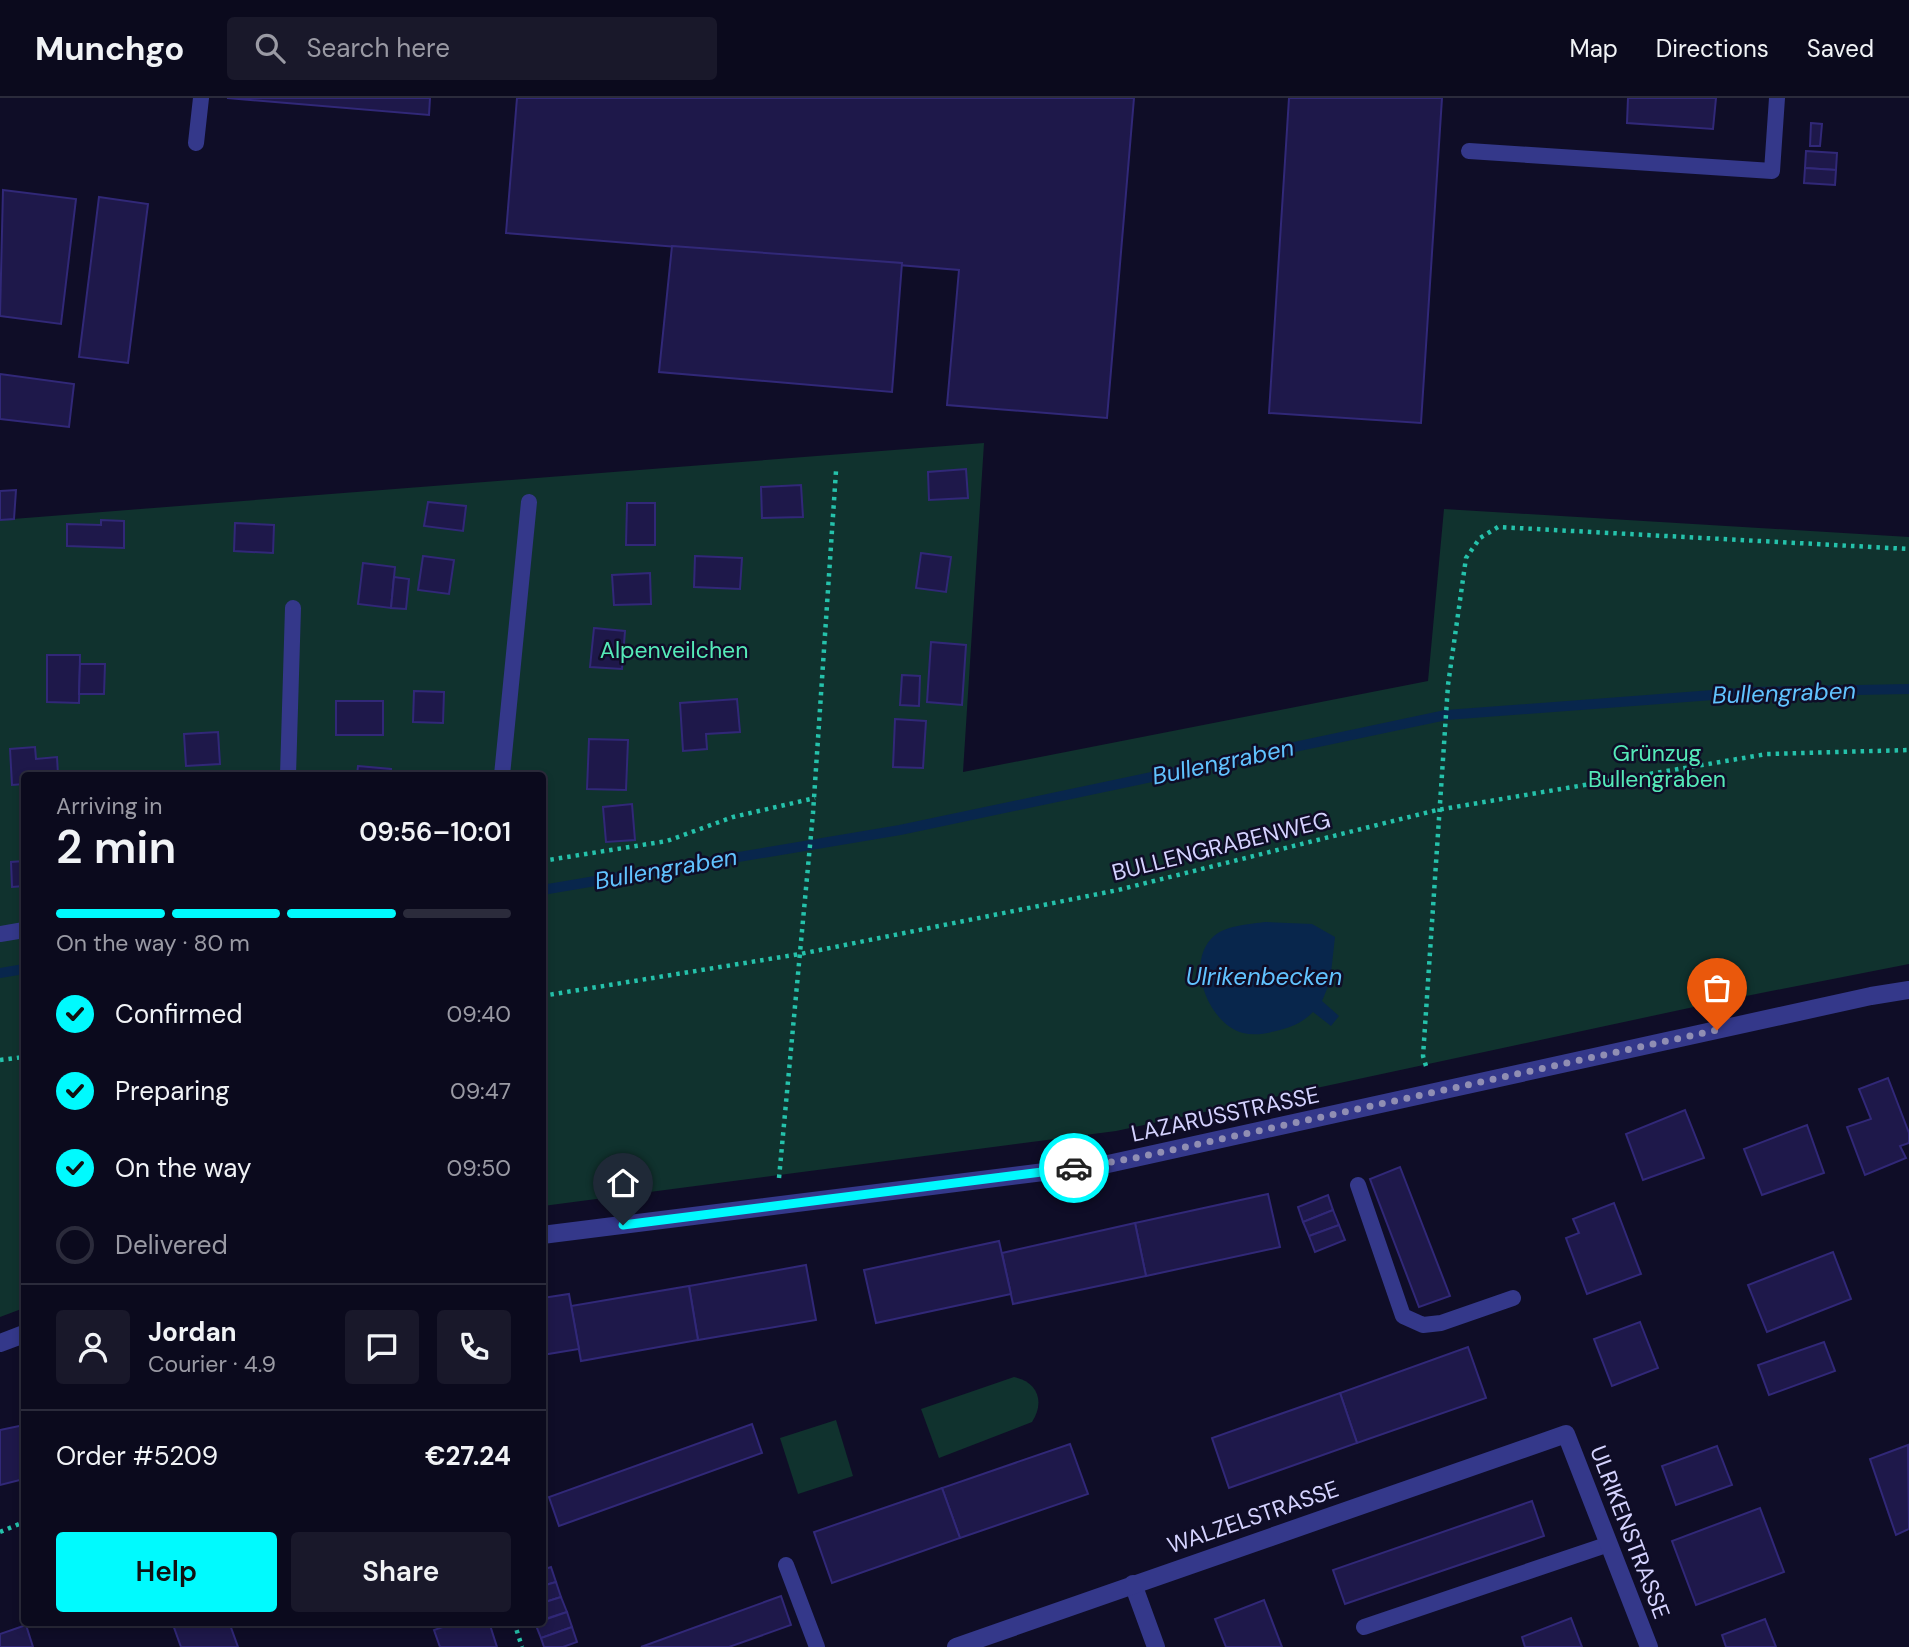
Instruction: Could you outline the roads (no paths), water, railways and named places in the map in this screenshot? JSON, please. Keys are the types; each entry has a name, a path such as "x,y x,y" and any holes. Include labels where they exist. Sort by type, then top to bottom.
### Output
{"street":[{"name":"LAZARUSSTRASSE","path":"546,1234 1108,1164 1871,996 1909,990"},
{"path":"0,1343 21,1335"},
{"name":"ULRIKENSTRASSE","path":"1566,1434 1649,1647"},
{"name":"WALZELSTRASSE","path":"956,1647 1566,1434"},
{"path":"1133,1584 1156,1647"}],"lane":[{"path":"196,143 201,98"},
{"path":"1469,151 1772,171 1777,98"},
{"path":"502,772 529,502"},
{"path":"288,772 293,607"},
{"path":"0,934 21,930"},
{"path":"1358,1185 1403,1316 1423,1325 1441,1323 1513,1298"},
{"path":"1364,1627 1609,1544"},
{"path":"786,1565 817,1647"}],"water":[{"name":"Ulrikenbecken","path":"1266,922 1312,924 1335,937 1330,982 1322,1001 1339,1016 1331,1026 1313,1012 1294,1025 1262,1034 1248,1034 1230,1027 1219,1018 1204,991 1201,976 1205,947 1214,936 1225,929"}],"waterway":[{"name":"Bullengraben","path":"546,889 900,830 1446,715 1753,692 1909,689"},
{"name":"Bullengraben","path":"0,973 21,970"}],"park label":[{"name":"Alpenveilchen","path":"674,650"},
{"name":"Grünzug Bullengraben","path":"1657,766"}]}
